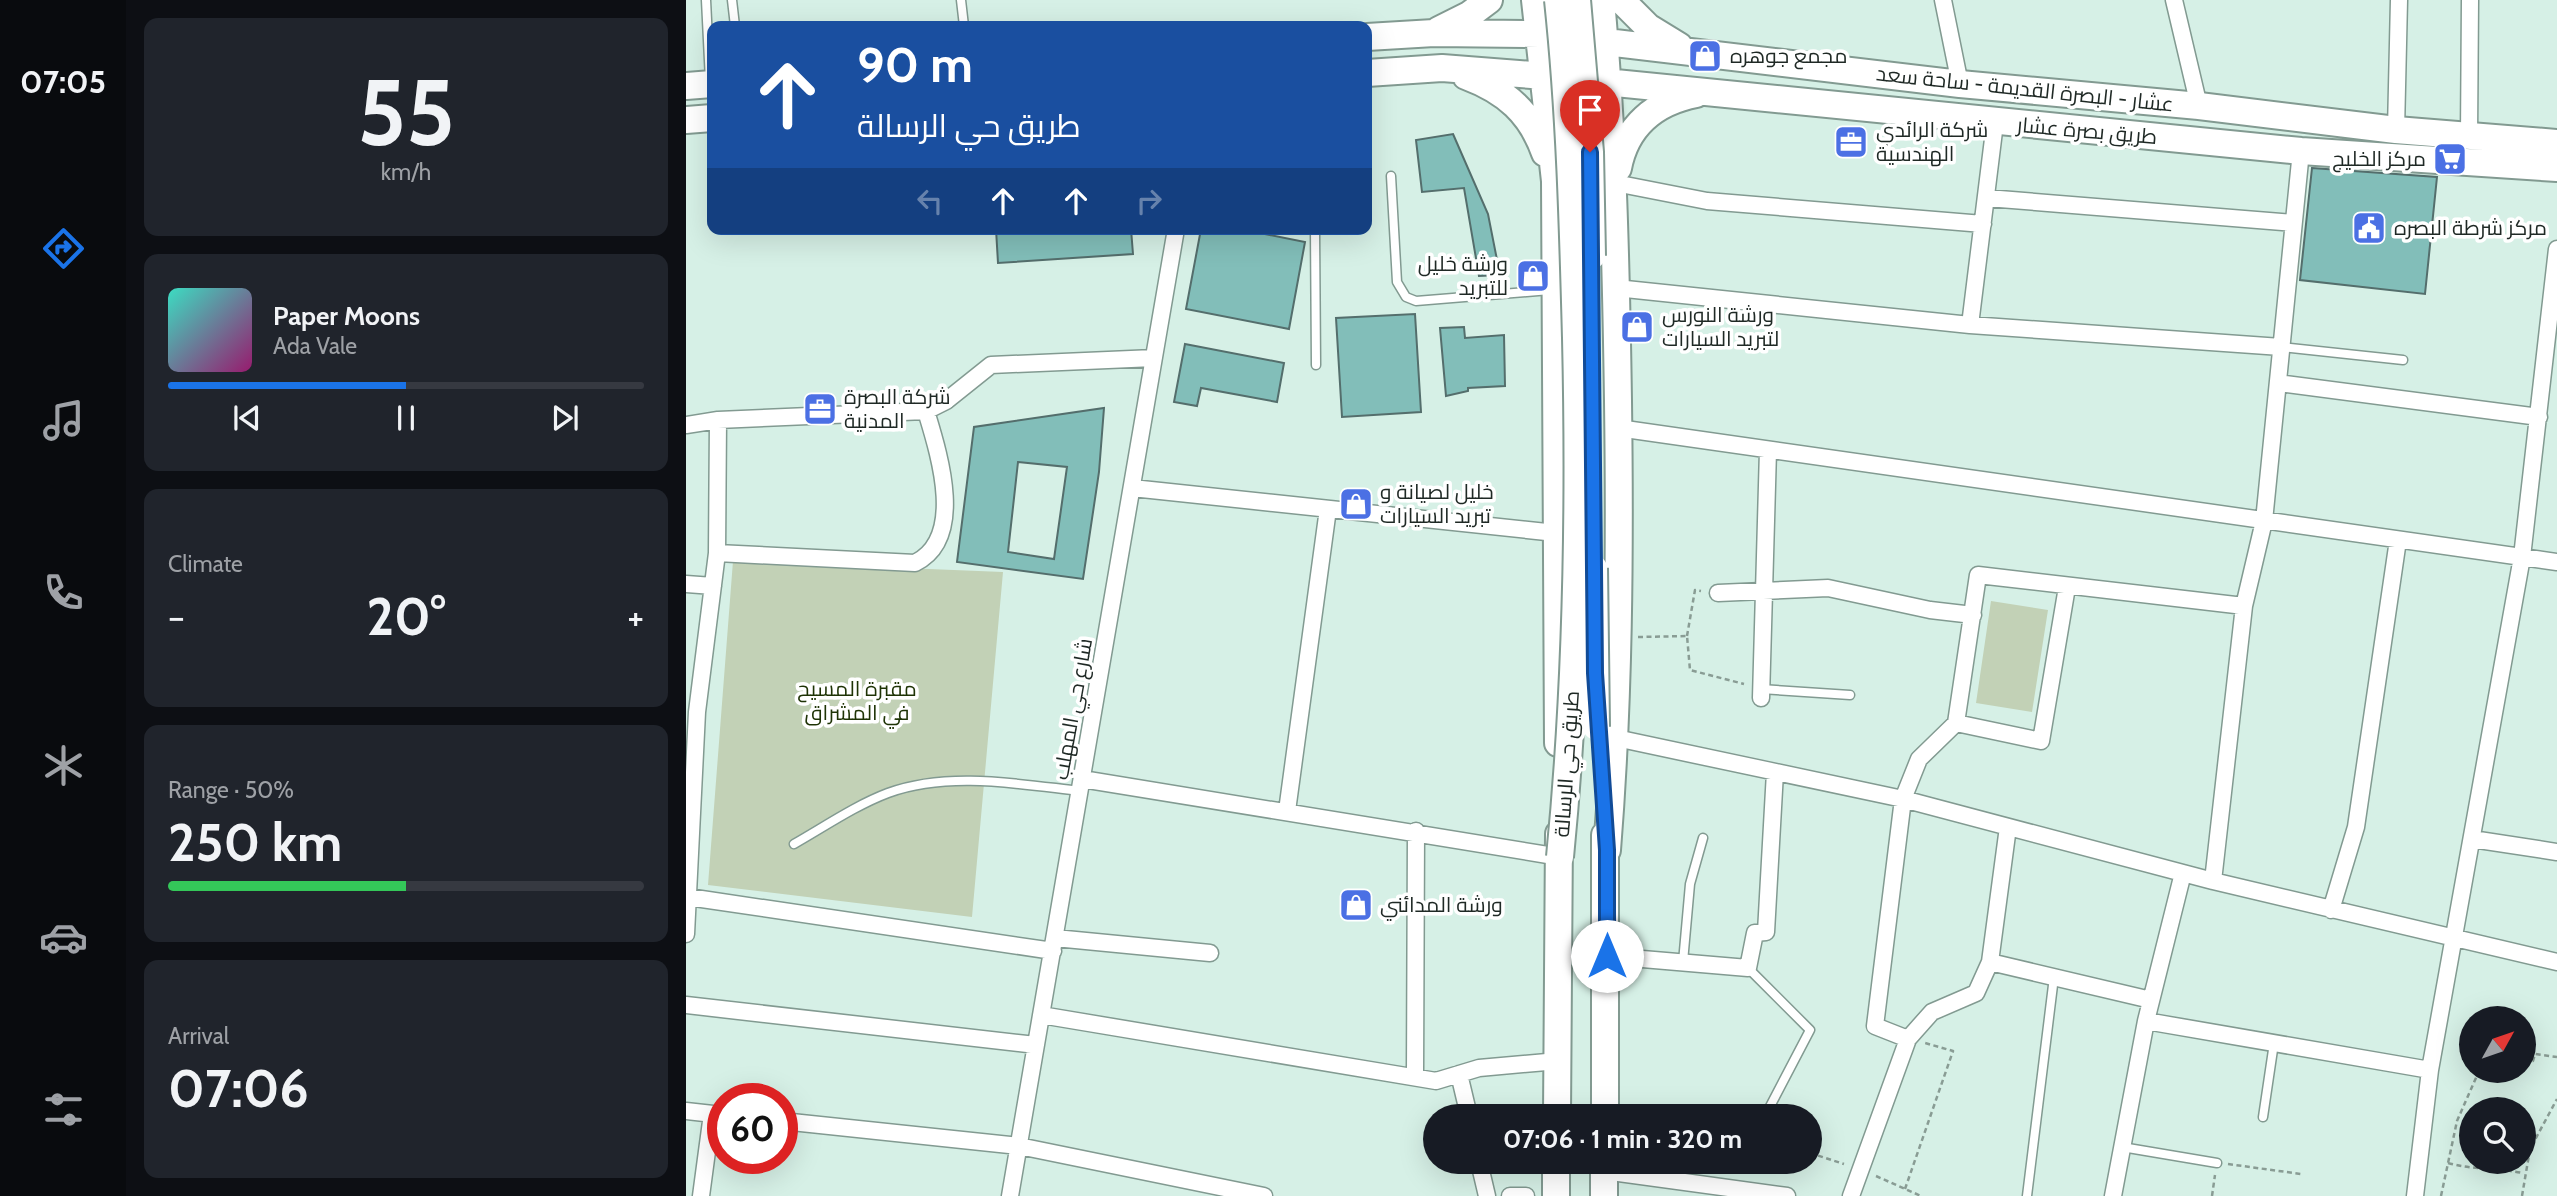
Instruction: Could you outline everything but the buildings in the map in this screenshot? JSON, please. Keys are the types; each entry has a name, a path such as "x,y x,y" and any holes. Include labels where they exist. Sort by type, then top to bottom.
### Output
{"main road":[{"path":"1434,33 1469,15 1489,0"},
{"name":"طريق حي الرسالة","path":"1535,0 1555,181 1560,857 1557,1104"},
{"name":"طريق حي الرسالة","path":"1558,0 1573,173 1578,406 1572,742 1560,857"},
{"name":"طريق حي الرسالة","path":"1577,0 1586,87 1592,206 1606,733"},
{"path":"1601,0 1615,183 1618,428 1617,638 1606,733 1605,1104"},
{"path":"1621,0 1648,27 1693,53"},
{"name":"عشار - البصرة القديمة - ساحة سعد","path":"1372,37 1434,33 1539,34 1960,84 2199,106 2396,130 2557,142"},
{"path":"1441,68 1496,89 1520,107 1536,131 1555,181"},
{"name":"طريق بصرة عشار","path":"1372,74 1441,68 1545,76 1714,91 1995,123 2301,151 2557,168"},
{"path":"1615,183 1624,145 1646,117 1676,98 1714,91"},
{"path":"686,120 707,118"},
{"path":"1556,1174 1556,1196"}],"street":[{"path":"1943,0 1960,84"},
{"path":"2174,0 2199,106"},
{"path":"2396,130 2399,0"},
{"path":"2469,136 2470,0"},
{"path":"1970,325 1995,123"},
{"path":"2213,881 2245,606 2264,521 2301,151"},
{"path":"1615,183 1707,201 1983,224"},
{"path":"1987,198 2293,223"},
{"name":"شارع حي المهلب","path":"1010,1196 1175,235"},
{"path":"2415,1196 2430,1070 2522,557 2555,297 2557,249"},
{"path":"1616,288 1970,325 2281,347"},
{"path":"686,425 718,420 926,411 946,401 991,365 1154,358"},
{"path":"2278,383 2539,417"},
{"path":"717,553 915,563 927,557 943,531 942,463 926,411"},
{"path":"686,934 692,712 717,553 718,420"},
{"path":"1618,428 2557,562"},
{"path":"1761,694 1768,450"},
{"path":"1132,488 1556,533"},
{"path":"1287,811 1328,509"},
{"path":"2331,910 2356,827 2398,540"},
{"path":"1908,1039 1875,1026 1903,799 1919,759 1956,723 1979,575 2245,606"},
{"path":"686,584 713,586"},
{"path":"1956,723 2041,741 2067,587"},
{"path":"1718,593 1828,588 1930,610 1973,615"},
{"path":"1606,733 1903,799 2213,881 2557,962"},
{"path":"1607,956 1748,968 1755,933 1766,932 1775,772"},
{"path":"1081,785 1287,811 1560,857"},
{"path":"1851,1196 1908,1039 1932,1012 1976,993 1990,962 2008,827"},
{"path":"1415,1075 1416,831"},
{"path":"2472,839 2557,852"},
{"path":"2113,1196 2146,1021 2183,873"},
{"path":"688,897 1054,944 1210,953"},
{"path":"1990,962 2151,1000"},
{"path":"686,1005 1036,1045"},
{"path":"1041,1014 1415,1075 1436,1081 1479,1068 1558,1061"},
{"path":"2146,1021 2430,1070"},
{"path":"1459,1074 1466,1104"},
{"path":"686,1111 707,1113"},
{"path":"798,1123 1019,1146 1264,1196"},
{"path":"701,1196 707,1167"},
{"path":"1482,1174 1487,1196"},
{"path":"1604,1176 1787,1196"},
{"path":"1510,1196 1526,1196"}],"lane":[{"path":"703,85 706,0"},
{"path":"732,0 734,21"},
{"path":"961,0 963,21"},
{"path":"1391,176 1396,282 1406,297 1416,301 1557,289"},
{"path":"1315,235 1316,365"},
{"path":"2281,347 2403,360"},
{"path":"1761,694 1850,695"},
{"path":"794,844 887,794 923,783 1081,785"},
{"path":"1683,962 1690,884 1703,838"},
{"path":"1748,968 1811,1030 1771,1104"},
{"path":"2026,1196 2054,977"},
{"path":"2263,1117 2274,1043"},
{"path":"2122,1147 2217,1163"}],"path":[{"path":"1718,593 1695,590 1687,636 1690,670 1761,694"},
{"path":"1617,638 1687,636"},
{"path":"1905,1189 1953,1051 1908,1039"},
{"path":"2536,1054 2557,1057"},
{"path":"2441,1196 2457,1121 2474,1083"},
{"path":"2536,1138 2557,1099"},
{"path":"2212,1196 2217,1163 2301,1174"},
{"path":"2448,1163 2459,1166"},
{"path":"2522,1196 2523,1174"}],"green space":[{"name":"مقبرة المسيح في المشراق","path":"733,561 1003,572 972,917 708,885"},
{"path":"1991,601 2048,610 2032,712 1976,703"}],"place":[{"name":"مجمع جوهره","path":"1705,56"},
{"name":"شركة الرائدي الهندسية","path":"1851,142"},
{"name":"مركز الخليج","path":"2450,159"},
{"name":"مركز شرطة البصره","path":"2369,228"},
{"name":"ورشة خليل للتبريد","path":"1533,276"},
{"name":"ورشة النورس لتبريد السيارات","path":"1637,327"},
{"name":"شركة البصرة المدنية","path":"820,409"},
{"name":"خليل لصيانة و تبريد السيارات","path":"1356,504"},
{"name":"ورشة المدائني","path":"1356,905"}],"route":[{"path":"1590,152 1596,727 1607,850 1607,956"}]}
